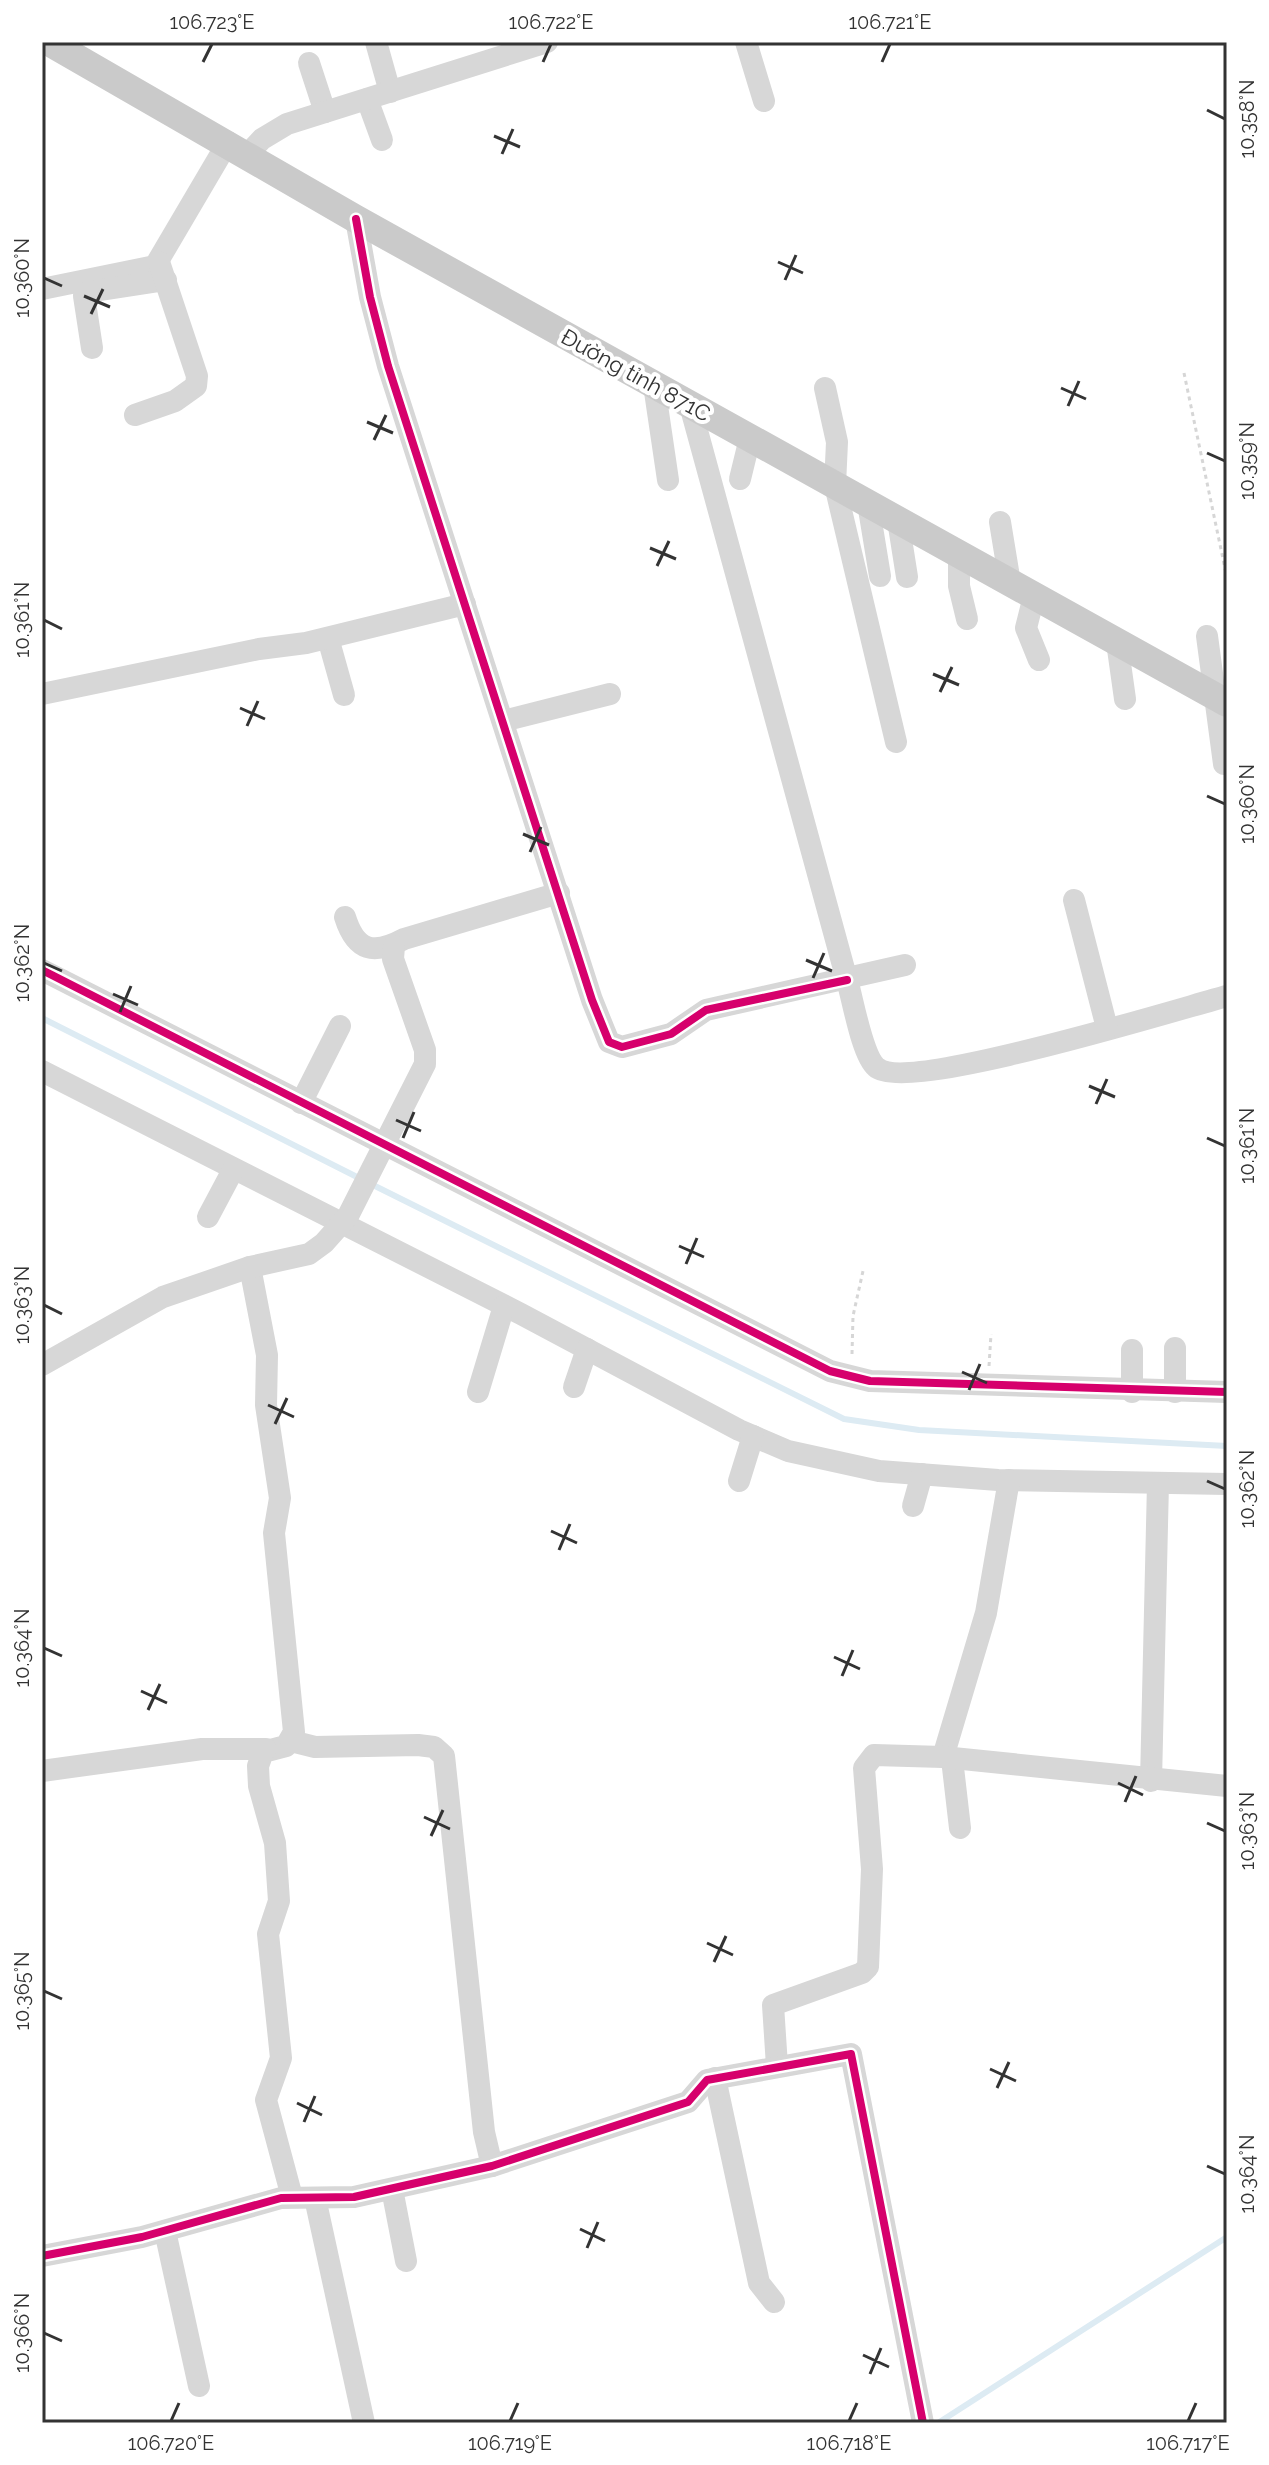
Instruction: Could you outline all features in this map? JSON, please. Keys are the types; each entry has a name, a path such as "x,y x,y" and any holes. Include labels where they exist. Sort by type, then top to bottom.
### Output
{"main road":[{"name":"Đường tỉnh 871C","path":"49,42 238,148 356,219 1220,699"}],"street":[{"path":"376,42 390,92"},
{"path":"92,348 84,296 88,292 162,271 238,148 275,130 325,112 547,42"},
{"path":"746,42 764,101"},
{"path":"309,63 325,112"},
{"path":"367,99 382,140"},
{"path":"356,219 370,297 388,366 592,1000 609,1042 615,1046 671,1034 706,1010 905,965"},
{"path":"42,289 162,271"},
{"path":"135,415 175,401 196,386 197,376 162,271"},
{"path":"654,385 668,480"},
{"path":"825,388 837,442 835,485 896,742"},
{"path":"690,405 871,1062 888,1073 940,1071 1227,996"},
{"path":"740,479 750,438"},
{"path":"868,503 880,576"},
{"path":"898,520 907,577"},
{"path":"1000,522 1022,589 1026,628 1039,660"},
{"path":"959,554 959,586 967,619"},
{"path":"42,694 328,638 465,604"},
{"path":"1207,636 1220,699 1224,764"},
{"path":"328,638 344,695"},
{"path":"1117,642 1125,699"},
{"path":"503,721 610,694"},
{"path":"345,917 349,931 363,946 373,950 559,893"},
{"path":"1074,900 1107,1028"},
{"path":"42,1365 163,1297 250,1267 309,1254 345,1221 422,1073 426,1056 393,959 394,946"},
{"path":"42,970 385,1147 822,1367 850,1377 1132,1392 1227,1392"},
{"path":"301,1103 340,1026"},
{"path":"42,1071 233,1170 345,1221 753,1436 812,1458 879,1471 1009,1480 1227,1484"},
{"path":"208,1217 233,1170"},
{"path":"250,1267 267,1355 265,1395 280,1498 274,1533 294,1732 291,1741"},
{"path":"478,1392 504,1306"},
{"path":"1175,1348 1175,1392"},
{"path":"574,1387 587,1349"},
{"path":"1132,1350 1132,1392"},
{"path":"739,1481 753,1436"},
{"path":"913,1506 922,1474"},
{"path":"960,1828 947,1758 986,1613 1009,1480"},
{"path":"1151,1781 1158,1483"},
{"path":"42,1771 202,1749 266,1749 291,1741 315,1747 434,1747 444,1756 484,2132 492,2166"},
{"path":"266,1749 260,1756 258,1772 261,1799 275,1843 279,1901 268,1934 281,2058 266,2100 303,2197 364,2423"},
{"path":"777,2066 773,2005 862,1973 868,1967 872,1869 866,1761 883,1753 1227,1786"},
{"path":"42,2256 165,2231 303,2197 354,2197 492,2166 688,2102 698,2086 715,2078 851,2054 923,2418"},
{"path":"715,2078 759,2283 774,2302"},
{"path":"392,2189 406,2261"},
{"path":"165,2231 199,2386"}],"path":[{"path":"1184,373 1227,578"},
{"path":"850,1377 853,1316 863,1271"},
{"path":"988,1386 991,1334"}],"waterway":[{"path":"42,1018 361,1179"},
{"path":"371,1184 844,1419 919,1430 1227,1446"},
{"path":"938,2423 1227,2237"}],"cycle path":[{"path":"356,219 370,297 388,366 592,1000 609,1042 622,1047 671,1034 706,1010 847,980"},
{"path":"42,970 830,1371 870,1381 1227,1392"},
{"path":"42,2256 142,2237 281,2198 354,2197 492,2166 688,2102 707,2080 851,2054 923,2423"}]}
